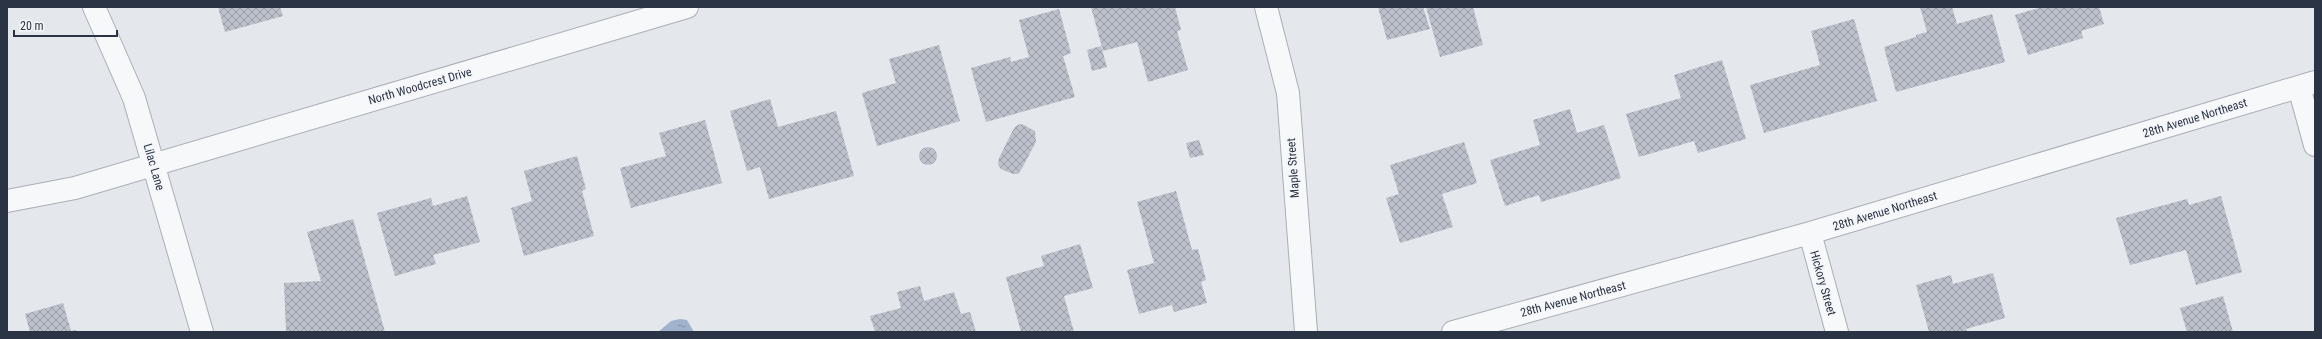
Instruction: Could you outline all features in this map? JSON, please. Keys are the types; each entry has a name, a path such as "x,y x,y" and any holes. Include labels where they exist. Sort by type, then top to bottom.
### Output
{"street":[{"name":"Lilac Lane","path":"94,7 134,98 202,332"},
{"name":"North Woodcrest Drive","path":"7,201 75,188 687,7"},
{"name":"Maple Street","path":"1266,7 1288,93 1306,332"},
{"path":"2307,85 2315,145"},
{"name":"28th Avenue Northeast","path":"1452,332 1810,233 2307,85"},
{"name":"Hickory Street","path":"1810,233 1837,332"}],"water":[{"path":"680,319 687,320 694,332 658,332 671,321"}],"building":[{"path":"218,7 280,7 283,16 225,32"},
{"path":"1091,7 1175,7 1181,30 1177,31 1188,70 1148,82 1137,42 1103,51"},
{"path":"1378,7 1423,7 1430,29 1387,40"},
{"path":"1426,7 1473,7 1483,45 1440,57"},
{"path":"1920,7 1952,7 1957,24 1992,14 2005,62 1896,92 1884,47 1927,32"},
{"path":"2042,7 2099,7 2104,24 2081,31 2083,38 2028,55 2015,15"},
{"path":"1059,9 1071,53 1063,56 1075,97 986,122 971,68 1010,57 1011,62 1029,57 1019,20"},
{"path":"1854,19 1877,101 1764,133 1750,85 1820,65 1811,31"},
{"path":"939,45 960,121 877,146 862,93 896,83 889,59"},
{"path":"1101,46 1107,67 1092,71 1087,50"},
{"path":"1722,60 1746,139 1698,153 1694,141 1639,157 1626,114 1681,98 1674,75"},
{"path":"770,99 778,127 836,111 854,176 769,199 760,167 747,171 730,111"},
{"path":"1570,109 1577,133 1604,125 1621,178 1541,202 1539,195 1505,206 1490,160 1540,145 1533,120"},
{"path":"705,120 722,183 631,208 620,168 666,156 659,133"},
{"path":"1022,124 1035,131 1036,142 1021,170 1018,174 1013,174 1001,169 998,165 999,158 1013,130 1017,125"},
{"path":"1199,140 1204,155 1190,158 1186,143"},
{"path":"1464,142 1477,183 1442,194 1453,227 1400,243 1386,198 1399,194 1390,165"},
{"path":"928,147 934,150 937,156 934,162 928,165 922,162 919,156 922,150"},
{"path":"577,156 586,189 582,191 594,236 524,256 511,208 532,201 524,171"},
{"path":"1176,191 1192,250 1198,249 1206,280 1201,282 1207,303 1174,312 1172,305 1139,314 1127,270 1154,263 1137,202"},
{"path":"467,196 480,242 433,255 436,264 395,276 377,213 431,198 433,206"},
{"path":"2221,196 2242,272 2196,285 2186,250 2130,265 2116,218 2187,199 2189,205"},
{"path":"353,219 385,332 286,332 284,283 321,281 307,232"},
{"path":"1080,244 1093,288 1064,296 1074,332 1021,332 1006,277 1044,266 1041,256"},
{"path":"1993,273 2005,318 1966,329 1967,332 1929,332 1916,285 1951,275 1953,284"},
{"path":"920,286 924,301 954,292 961,314 970,312 976,332 875,332 870,316 901,308 897,292"},
{"path":"2223,296 2233,332 2187,332 2180,308"},
{"path":"63,303 71,331 76,330 77,332 30,332 25,314"}]}
